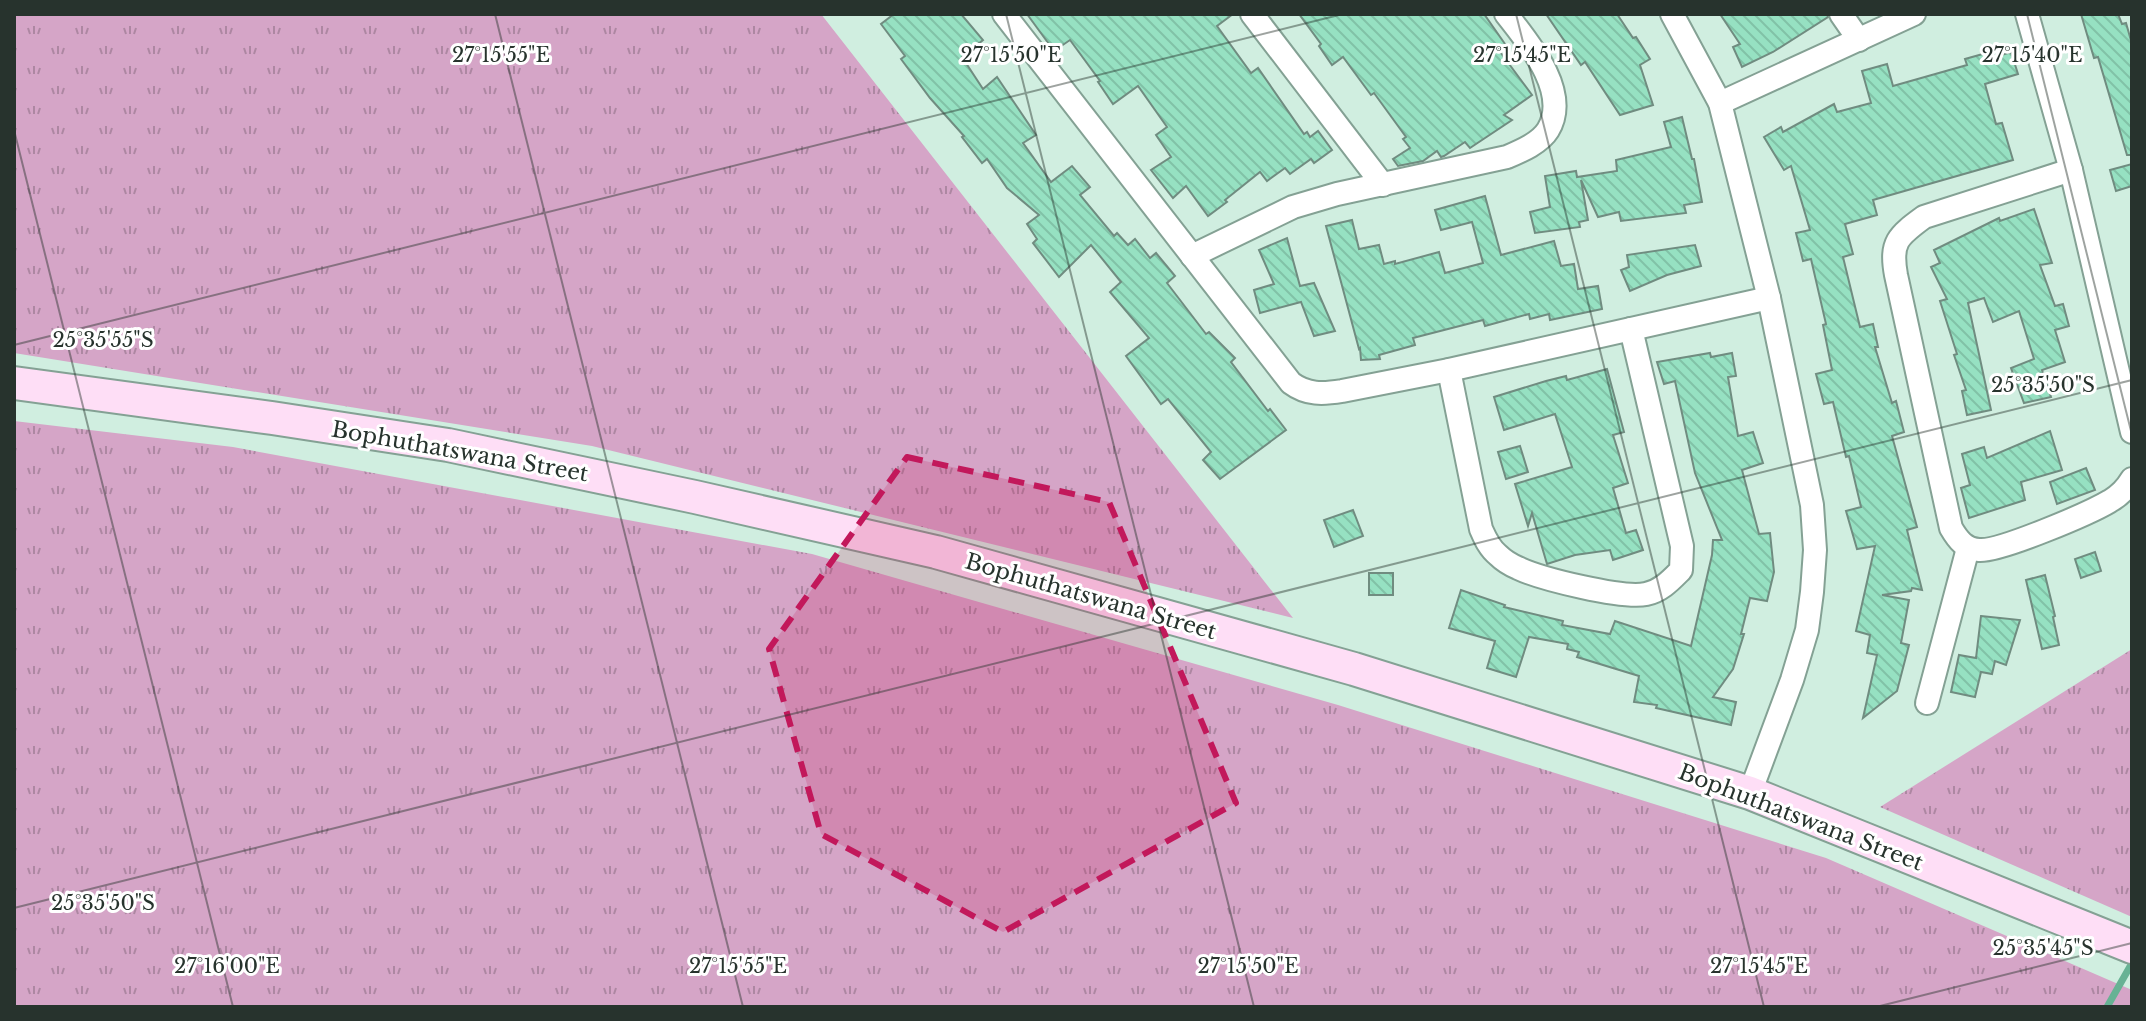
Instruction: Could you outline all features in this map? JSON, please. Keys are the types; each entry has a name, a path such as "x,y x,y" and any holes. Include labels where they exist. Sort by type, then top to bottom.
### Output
{"street":[{"path":"1004,14 1291,383 1306,392 1327,394 1449,370 1769,298"},
{"path":"1252,14 1383,185"},
{"path":"1192,256 1293,207 1337,194 1507,157 1527,148 1547,133 1555,103 1547,71 1506,14"},
{"path":"1672,14 1720,103 1769,298 1812,505 1815,550 1810,616 1801,652 1750,793"},
{"path":"1841,14 1859,40"},
{"path":"1720,103 1914,14"},
{"path":"2027,14 2071,170 2132,432"},
{"path":"2071,170 1924,217 1904,232 1894,247 1896,275 1951,528 1962,543 1968,548 1989,550 2049,529 2107,503 2127,488 2132,479"},
{"path":"1449,370 1481,529 1491,548 1519,568 1561,581 1632,596 1650,593 1668,584 1681,570 1682,546 1631,329"},
{"name":"Bophuthatswana Street","path":"14,383 448,445 921,548 1354,669 1750,793 2132,947"},
{"path":"1927,703 1968,548"}],"highlighted area":[{"path":"907,457 1109,502 1236,803 1003,932 821,834 769,649"}],"green space":[{"path":"14,14 821,14 1293,618 592,446 14,353"},
{"path":"14,421 233,447 812,554 1338,705 1826,858 2132,990 2132,1007 14,1007"},
{"path":"2132,649 2132,917 1880,807"}],"building":[{"path":"894,14 961,14 983,40 962,57 983,89 997,77 1036,135 1023,143 1051,182 1072,166 1090,187 1080,195 1114,236 1117,233 1128,245 1135,239 1150,258 1156,253 1175,276 1167,283 1206,334 1209,332 1235,358 1231,362 1286,430 1220,479 1203,460 1211,452 1168,399 1161,404 1126,356 1149,338 1110,292 1121,282 1091,245 1059,277 1033,243 1037,239 1027,224 1039,215 1007,188 987,159 982,163 901,59 905,56 881,24"},
{"path":"1027,14 1233,14 1217,26 1251,73 1258,68 1304,134 1307,132 1310,137 1318,131 1332,150 1314,163 1311,159 1290,174 1285,168 1267,181 1260,172 1208,216 1186,186 1173,198 1151,170 1171,157 1156,135 1167,127 1138,86 1113,104 1070,40 1054,51"},
{"path":"1299,14 1484,14 1505,44 1498,49 1532,95 1504,115 1512,120 1470,148 1465,142 1444,156 1441,157 1437,151 1423,161 1398,166 1393,159 1410,148 1403,139 1406,137 1343,57 1332,65"},
{"path":"1546,14 1617,14 1650,59 1640,65 1653,105 1620,115 1585,62 1581,65"},
{"path":"1720,14 1827,14 1828,17 1773,52 1742,67 1733,47 1740,44"},
{"path":"2081,14 2118,14 2122,24 2126,23 2132,44 2132,155 2127,155 2098,57 2094,58"},
{"path":"1990,52 1992,58 2011,52 2018,74 1985,84 1996,124 2002,123 2013,160 1873,200 1877,215 1845,224 1853,254 1843,257 1860,327 1873,324 1878,347 1875,347 1892,403 1896,401 1904,432 1892,436 1917,527 1907,530 1922,590 1912,588 1911,591 1882,595 1909,600 1901,643 1909,645 1897,691 1863,718 1877,655 1867,653 1870,635 1856,631 1875,546 1857,549 1846,511 1861,507 1833,402 1824,404 1816,374 1832,370 1823,325 1826,324 1811,259 1803,261 1796,233 1810,230 1791,166 1784,170 1764,137 1781,127 1783,132 1834,104 1837,112 1871,103 1862,71 1887,64 1893,86 1967,65 1965,59"},
{"path":"1682,117 1702,202 1684,205 1686,213 1621,221 1619,212 1598,217 1581,180 1588,220 1579,222 1580,227 1535,233 1530,212 1550,207 1545,176 1576,171 1577,177 1617,171 1616,160 1671,147 1664,122"},
{"path":"2132,164 2132,186 2116,191 2110,170"},
{"path":"1485,196 1501,255 1554,241 1561,266 1574,264 1578,289 1598,286 1602,309 1550,320 1549,314 1530,319 1529,314 1485,326 1483,320 1413,338 1415,345 1379,355 1380,359 1361,360 1326,226 1352,220 1359,249 1379,245 1384,264 1439,252 1445,273 1483,263 1472,222 1441,230 1435,210"},
{"path":"2034,209 2052,263 2040,265 2055,306 2063,304 2069,326 2055,330 2065,362 2042,370 2051,397 2024,403 2011,368 2034,359 2019,311 1993,322 1984,298 1968,303 1991,410 1967,415 1962,391 1966,390 1940,301 1947,299 1931,267 1940,263 1934,250 1999,218 2000,221"},
{"path":"1287,238 1300,286 1314,283 1335,331 1314,336 1301,302 1260,313 1254,290 1274,284 1259,250"},
{"path":"1695,245 1701,266 1667,275 1630,291 1621,270 1629,267 1627,255"},
{"path":"1710,353 1711,357 1732,353 1736,376 1728,377 1738,436 1753,432 1763,463 1742,470 1759,534 1770,533 1774,572 1767,601 1750,598 1741,634 1744,634 1733,669 1713,697 1736,702 1731,725 1634,702 1639,676 1577,657 1579,652 1567,649 1568,644 1529,637 1516,677 1487,668 1495,641 1449,628 1461,590 1504,607 1563,621 1562,625 1610,634 1615,621 1691,646 1713,540 1722,540 1695,473 1675,381 1664,384 1657,362"},
{"path":"1607,369 1624,432 1613,435 1628,483 1613,488 1626,533 1636,530 1643,550 1613,560 1610,550 1575,555 1547,564 1532,513 1528,526 1515,484 1572,467 1555,414 1504,430 1494,397 1566,376 1567,380"},
{"path":"2050,431 2062,470 2021,482 2025,500 1969,518 1961,488 1970,485 1962,454 1984,447 1987,458"},
{"path":"1520,446 1528,472 1506,479 1498,452"},
{"path":"2086,468 2095,490 2057,504 2050,482"},
{"path":"1353,510 1363,536 1334,547 1324,520"},
{"path":"2095,552 2101,571 2081,578 2075,559"},
{"path":"1369,573 1393,573 1393,595 1369,595"},
{"path":"2045,575 2059,645 2042,649 2026,580"},
{"path":"1981,616 2020,620 2006,665 1995,661 1992,674 1981,672 1975,697 1951,692 1959,655 1976,658"}],"waterway":[{"path":"2107,1007 2132,963"}]}
